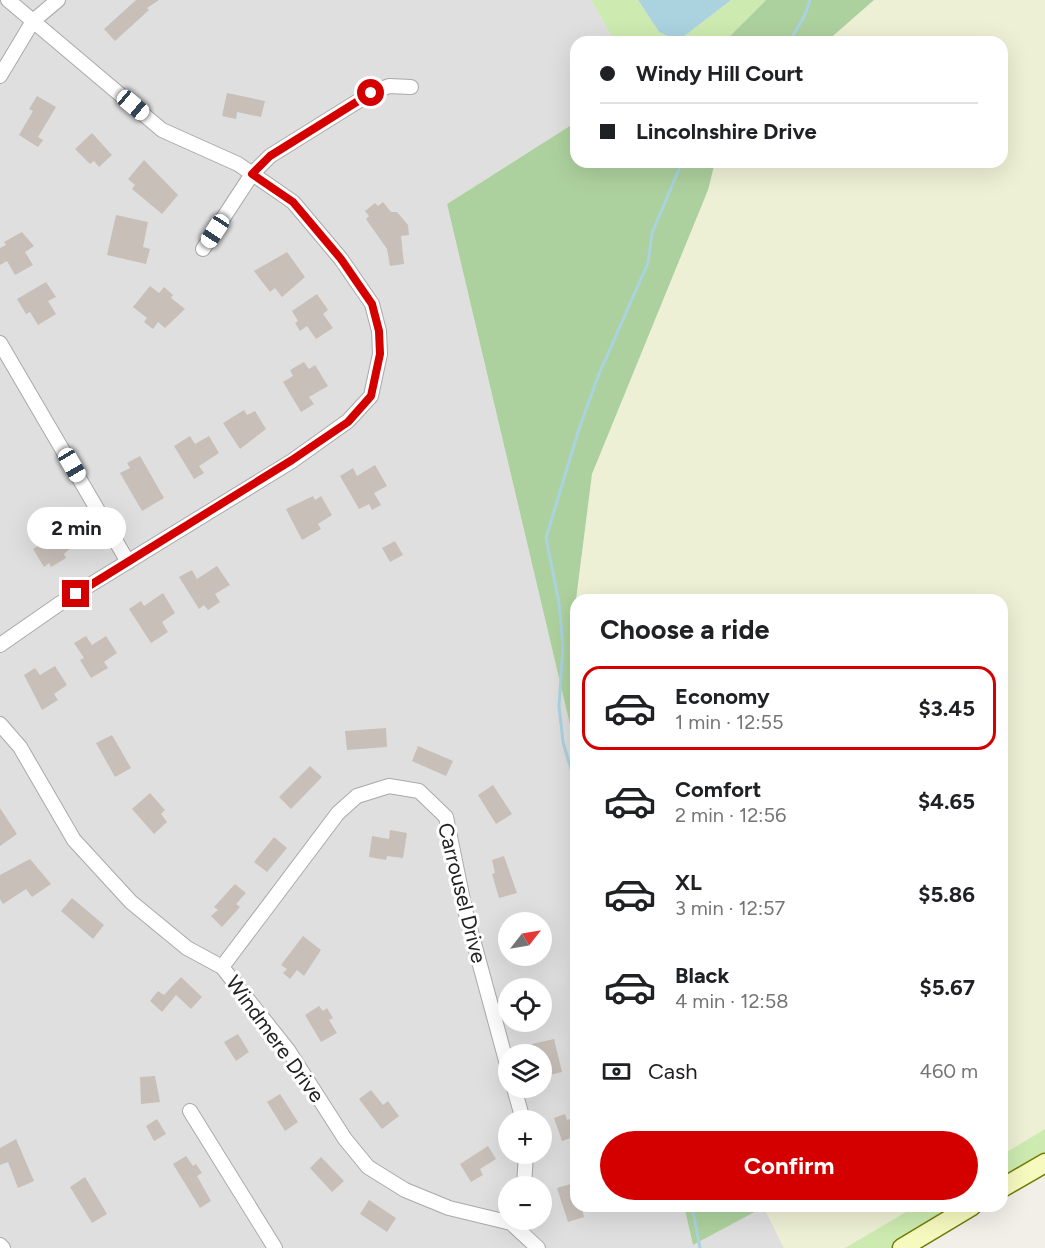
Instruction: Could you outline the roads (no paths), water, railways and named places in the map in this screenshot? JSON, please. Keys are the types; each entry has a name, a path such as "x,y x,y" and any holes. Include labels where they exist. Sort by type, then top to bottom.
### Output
{"main road":[{"path":"1008,1185 1045,1163"},
{"path":"902,1248 962,1212"}],"street":[{"path":"0,645 59,604 292,460 348,422 371,396 380,354 379,331 372,304 341,259 293,202 238,164 162,130 8,0"},
{"path":"0,76 33,21 58,0"},
{"path":"203,249 252,174 270,156 354,102 389,86 411,87"},
{"path":"0,343 128,562"},
{"name":"Windmere Drive","path":"0,724 20,747 74,840 123,895 187,948 222,967 288,1050 345,1138 368,1167 405,1190 449,1208 498,1218"},
{"name":"Carrousel Drive","path":"222,967 338,813 357,796 389,786 419,791 446,817 465,910 501,1044"},
{"path":"190,1111 275,1248"},
{"name":"Windmere Drive","path":"521,1230 538,1248"},
{"path":"0,1245 3,1248"}],"water":[{"path":"638,0 731,0 684,36 667,36 659,32"}],"waterway":[{"path":"793,36 805,15 810,0"},
{"path":"570,766 563,742 559,706 563,647 559,603 546,538 579,429 599,374 648,263 652,233 679,168"},
{"path":"693,1212 700,1248"}]}
